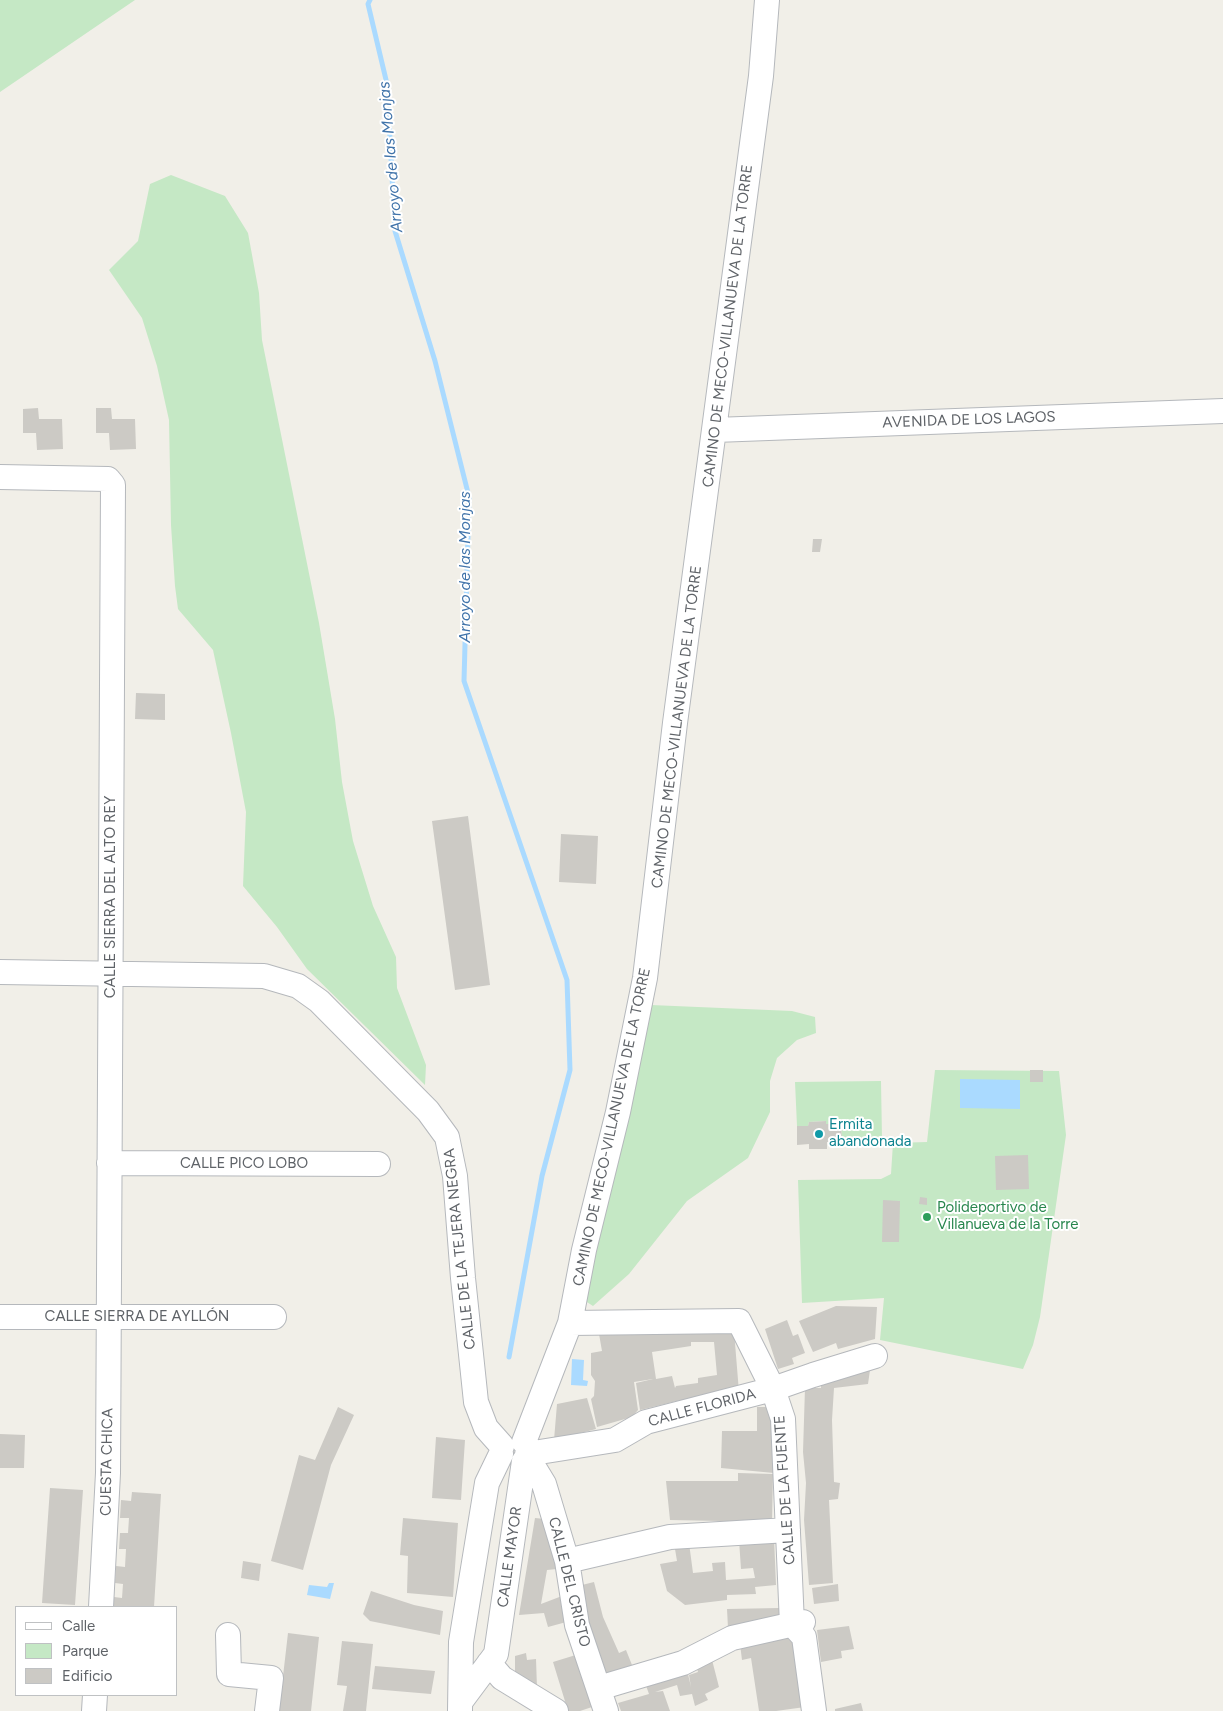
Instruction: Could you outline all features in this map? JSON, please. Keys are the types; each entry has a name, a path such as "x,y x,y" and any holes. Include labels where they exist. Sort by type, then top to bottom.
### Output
{"street":[{"name":"CAMINO DE MECO-VILLANUEVA DE LA TORRE","path":"517,1452 570,1323 584,1250 618,1112 645,978 675,723 761,76 767,0"},
{"name":"AVENIDA DE LOS LAGOS","path":"715,430 1223,411"},
{"name":"CALLE SIERRA DEL ALTO REY","path":"0,477 108,479 113,485 108,1316"},
{"name":"CALLE DE LA TEJERA NEGRA","path":"0,972 264,976 298,986 319,1001 428,1111 447,1136 455,1176 476,1402 486,1428 517,1452"},
{"name":"CALLE PICO LOBO","path":"109,1163 378,1164"},
{"name":"CUESTA CHICA","path":"101,1606 108,1473 108,1316"},
{"name":"CALLE SIERRA DE AYLLÓN","path":"0,1317 274,1316"},
{"name":"CALLE DE LA FUENTE","path":"570,1323 739,1321 773,1389 783,1419 788,1530 798,1623"},
{"name":"CALLE FLORIDA","path":"517,1452 615,1440 646,1422 773,1389 875,1356"},
{"name":"CALLE DEL CRISTO","path":"517,1452 544,1484 567,1561 577,1625 606,1711"},
{"name":"CALLE MAYOR","path":"461,1706 461,1642 487,1483 517,1452"},
{"name":"CALLE MAYOR","path":"461,1706 493,1659 517,1452"},
{"path":"567,1561 670,1537 788,1530"},
{"path":"599,1688 683,1662 732,1638 798,1623 804,1637 814,1711"},
{"path":"228,1635 229,1674 271,1678 267,1711"},
{"path":"461,1642 493,1659 502,1678 556,1711"},
{"path":"94,1711 95,1696"}],"green space":[{"path":"0,0 135,0 0,92"},
{"path":"171,175 225,196 248,233 259,293 262,340 319,623 335,719 342,782 353,841 373,906 396,957 397,988 426,1065 425,1085 307,969 277,927 243,886 246,812 213,650 178,609 171,525 169,420 157,366 142,318 109,270 138,241 150,184"},
{"path":"651,1005 792,1011 815,1017 816,1033 797,1040 777,1058 770,1081 770,1112 748,1158 687,1201 629,1274 593,1306 576,1295"},
{"name":"Polideportivo de Villanueva de la Torre","path":"935,1070 1059,1071 1066,1135 1040,1317 1033,1345 1023,1369 880,1340 884,1298 802,1303 798,1180 881,1179 891,1174 893,1143 927,1142"},
{"path":"881,1081 882,1139 842,1141 841,1124 826,1124 826,1121 809,1122 808,1126 797,1126 795,1082"}],"water":[{"path":"960,1079 1020,1080 1020,1109 960,1108"},
{"path":"572,1359 584,1360 583,1380 588,1381 587,1386 571,1385"},
{"path":"329,1583 334,1583 330,1599 307,1595 309,1585 327,1587"}],"building":[{"path":"38,408 39,419 62,419 63,449 37,450 36,433 23,433 23,409"},
{"path":"96,408 111,408 112,419 135,419 136,449 110,450 109,433 96,433"},
{"path":"813,539 822,539 820,552 812,552"},
{"path":"136,693 165,694 165,720 135,719"},
{"path":"468,816 490,985 455,990 432,821"},
{"path":"561,834 598,836 596,884 559,882"},
{"path":"1030,1070 1043,1070 1043,1082 1030,1082"},
{"name":"Ermita abandonada","path":"826,1121 826,1124 841,1124 842,1141 827,1142 827,1149 809,1149 809,1144 797,1145 797,1126 808,1126 809,1122"},
{"path":"1028,1155 1029,1189 996,1190 995,1156"},
{"path":"920,1197 927,1198 927,1205 919,1204"},
{"path":"883,1200 900,1201 899,1242 882,1242"},
{"path":"836,1306 877,1307 875,1339 838,1349 836,1343 813,1352 799,1321"},
{"path":"787,1320 793,1336 798,1334 805,1353 792,1358 794,1364 778,1369 765,1329"},
{"path":"734,1331 739,1392 677,1401 640,1410 636,1383 653,1379 634,1382 638,1410 632,1417 597,1427 591,1399 594,1396 595,1381 591,1375 591,1353 602,1351 599,1334","holes":["691,1342 714,1342 717,1375 698,1378 698,1383 676,1386 675,1388 672,1376 656,1379 652,1352 691,1346"]},
{"path":"871,1363 868,1384 834,1388 832,1420 834,1482 840,1483 838,1499 829,1500 833,1583 809,1585 804,1520 806,1483 803,1452 805,1388 821,1388 821,1379"},
{"path":"587,1398 596,1429 554,1440 557,1404"},
{"path":"338,1407 354,1415 331,1465 303,1570 271,1561 299,1455 315,1460"},
{"path":"757,1407 774,1407 774,1473 721,1468 722,1431 757,1431"},
{"path":"0,1434 25,1435 24,1468 0,1468"},
{"path":"436,1437 465,1440 461,1500 432,1498"},
{"path":"738,1473 773,1474 772,1522 670,1520 666,1481 738,1481"},
{"path":"50,1488 83,1490 75,1605 42,1603"},
{"path":"132,1492 161,1494 154,1606 114,1606 114,1597 122,1598 123,1584 115,1583 116,1566 125,1567 126,1549 119,1549 120,1533 128,1533 129,1518 120,1518 121,1500 131,1501"},
{"path":"403,1518 458,1523 453,1597 407,1593 408,1556 400,1555"},
{"path":"535,1518 545,1519 557,1569 547,1570 541,1604 562,1596 570,1621 548,1627 544,1613 519,1615"},
{"path":"774,1538 776,1585 755,1587 756,1594 727,1595 727,1600 685,1605 667,1591 660,1564 677,1561 674,1543 689,1543 693,1573 713,1571 712,1563 725,1562 726,1580 755,1578 753,1568 741,1569 739,1540"},
{"path":"243,1561 261,1564 259,1581 241,1578"},
{"path":"594,1582 603,1617 619,1653 626,1650 634,1670 609,1679 602,1674 574,1587"},
{"path":"838,1584 839,1601 814,1604 812,1588"},
{"path":"371,1591 414,1605 443,1611 440,1635 370,1621 363,1614"},
{"path":"779,1608 780,1620 728,1628 727,1609"},
{"path":"849,1626 854,1649 841,1651 842,1658 821,1662 817,1630"},
{"path":"288,1633 319,1637 311,1711 279,1711"},
{"path":"794,1633 805,1707 759,1711 751,1658 742,1660 740,1644"},
{"path":"342,1641 373,1644 366,1711 343,1711 347,1686 337,1685"},
{"path":"526,1653 527,1660 536,1659 537,1688 515,1679 515,1656"},
{"path":"579,1654 595,1706 580,1711 568,1711 553,1662"},
{"path":"711,1656 719,1687 705,1694 708,1700 695,1706 692,1694 680,1696 677,1685 655,1692 663,1691 670,1711 621,1711 618,1703 649,1694 644,1680 688,1674 691,1687 689,1675 698,1672 695,1662"},
{"path":"375,1666 435,1671 431,1694 372,1689"},
{"path":"861,1703 863,1711 835,1711 835,1709"}],"waterway":[{"name":"Arroyo de las Monjas","path":"370,0 368,4 387,84 395,231 435,361 469,497 464,681 567,980 570,1070 542,1176 509,1357"}],"place":[{"name":"Ermita abandonada","path":"819,1134"},
{"name":"Polideportivo de Villanueva de la Torre","path":"927,1217"}]}
